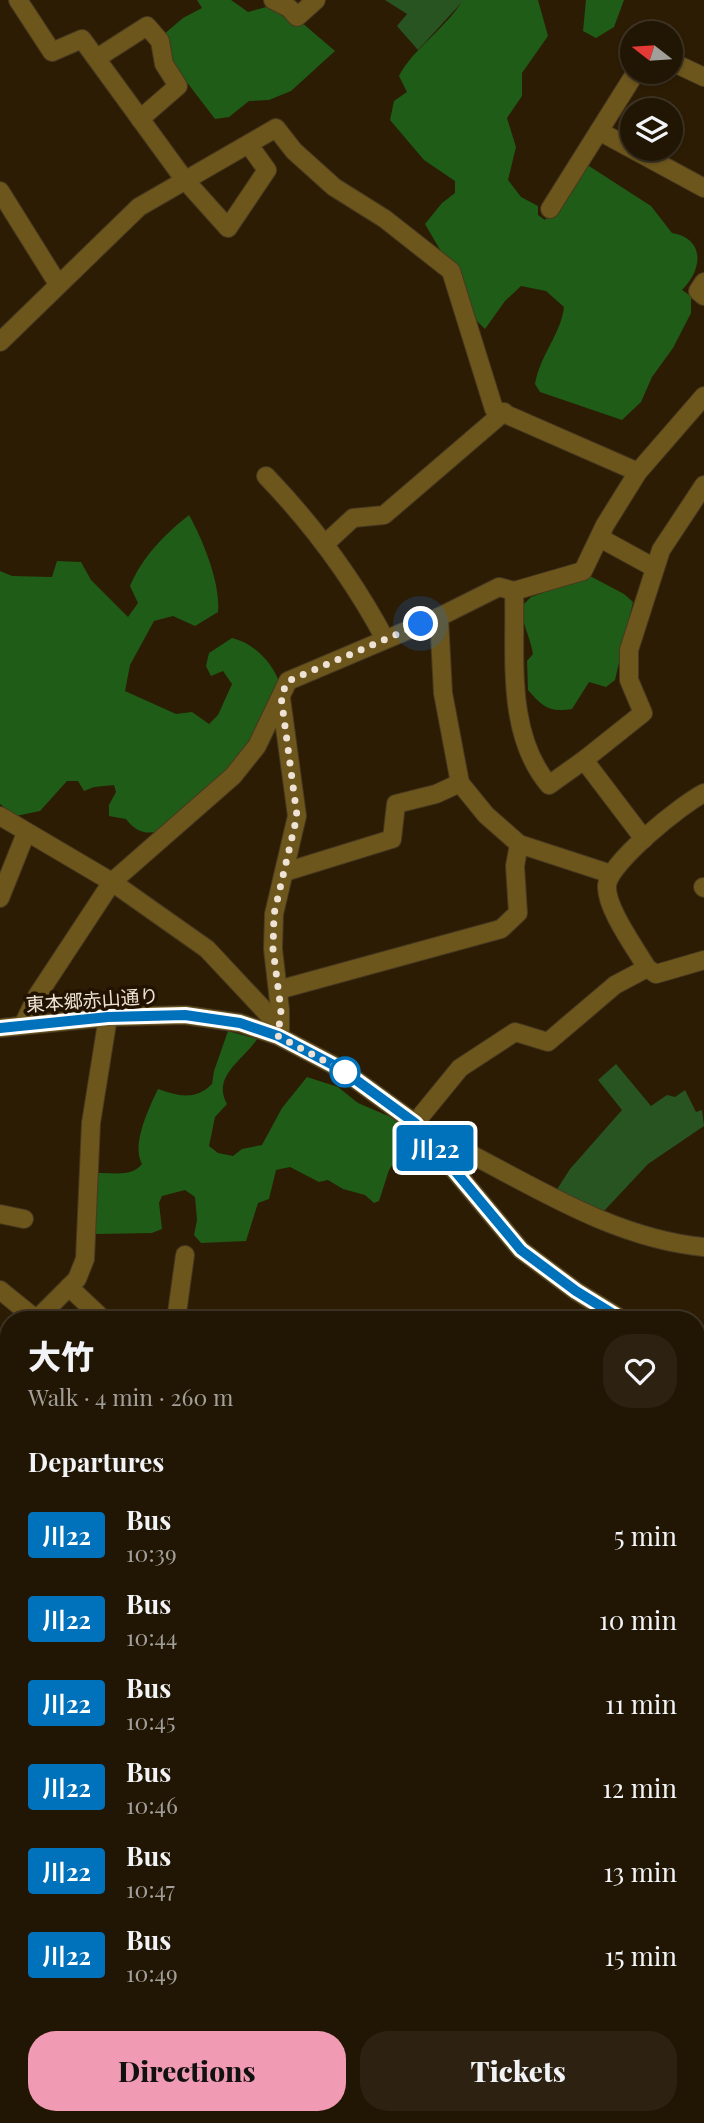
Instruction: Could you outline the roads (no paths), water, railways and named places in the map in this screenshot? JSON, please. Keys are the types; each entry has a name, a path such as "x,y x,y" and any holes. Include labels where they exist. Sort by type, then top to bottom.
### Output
{"street":[{"path":"0,4 8,0"},
{"path":"18,0 52,52 82,39 184,179 228,229 267,170 249,145"},
{"path":"273,0 289,8 297,17 316,0"},
{"path":"97,58 147,26 160,40 164,64 178,86 140,119"},
{"path":"683,67 704,77"},
{"path":"550,209 628,84"},
{"path":"0,342 139,207 276,128 294,151 334,187 384,219 451,271 494,409 638,472"},
{"path":"599,131 704,188"},
{"path":"0,191 58,284"},
{"path":"704,282 698,291 704,296"},
{"path":"23,1025 37,996 112,882 233,776 257,746 288,681 439,617 499,587 514,591 583,571 638,472 704,396"},
{"path":"326,543 353,518 384,514 504,412"},
{"path":"266,476 326,543 364,599 385,639"},
{"path":"514,591 519,725 529,757 549,785 643,713 629,680 629,650 653,567 661,550 704,485"},
{"path":"600,538 653,567"},
{"path":"439,617 443,693 460,783 486,816 519,844 611,874"},
{"path":"279,1031 273,949 274,914 297,816 281,696"},
{"path":"584,760 644,839"},
{"path":"285,872 392,839 396,804 436,794 460,783"},
{"path":"704,793 644,839 611,874 607,887 610,901 647,968 656,974 704,960"},
{"path":"0,816 26,834 112,882 206,949 279,1031"},
{"path":"0,898 26,834"},
{"path":"278,990 501,929 518,913 515,866 519,844"},
{"path":"647,968 615,985 548,1042 515,1032 460,1068 420,1129 567,1205 662,1240 704,1247"},
{"name":"東本郷赤山通り","path":"0,1028 108,1017 205,1016 279,1031 341,1069 420,1129 521,1250 609,1311"},
{"path":"45,1311 76,1279 85,1259 91,1123 108,1017"},
{"path":"0,1214 24,1219"},
{"path":"177,1311 185,1255"},
{"path":"69,1287 94,1311"},
{"path":"0,1290 27,1311"}]}
